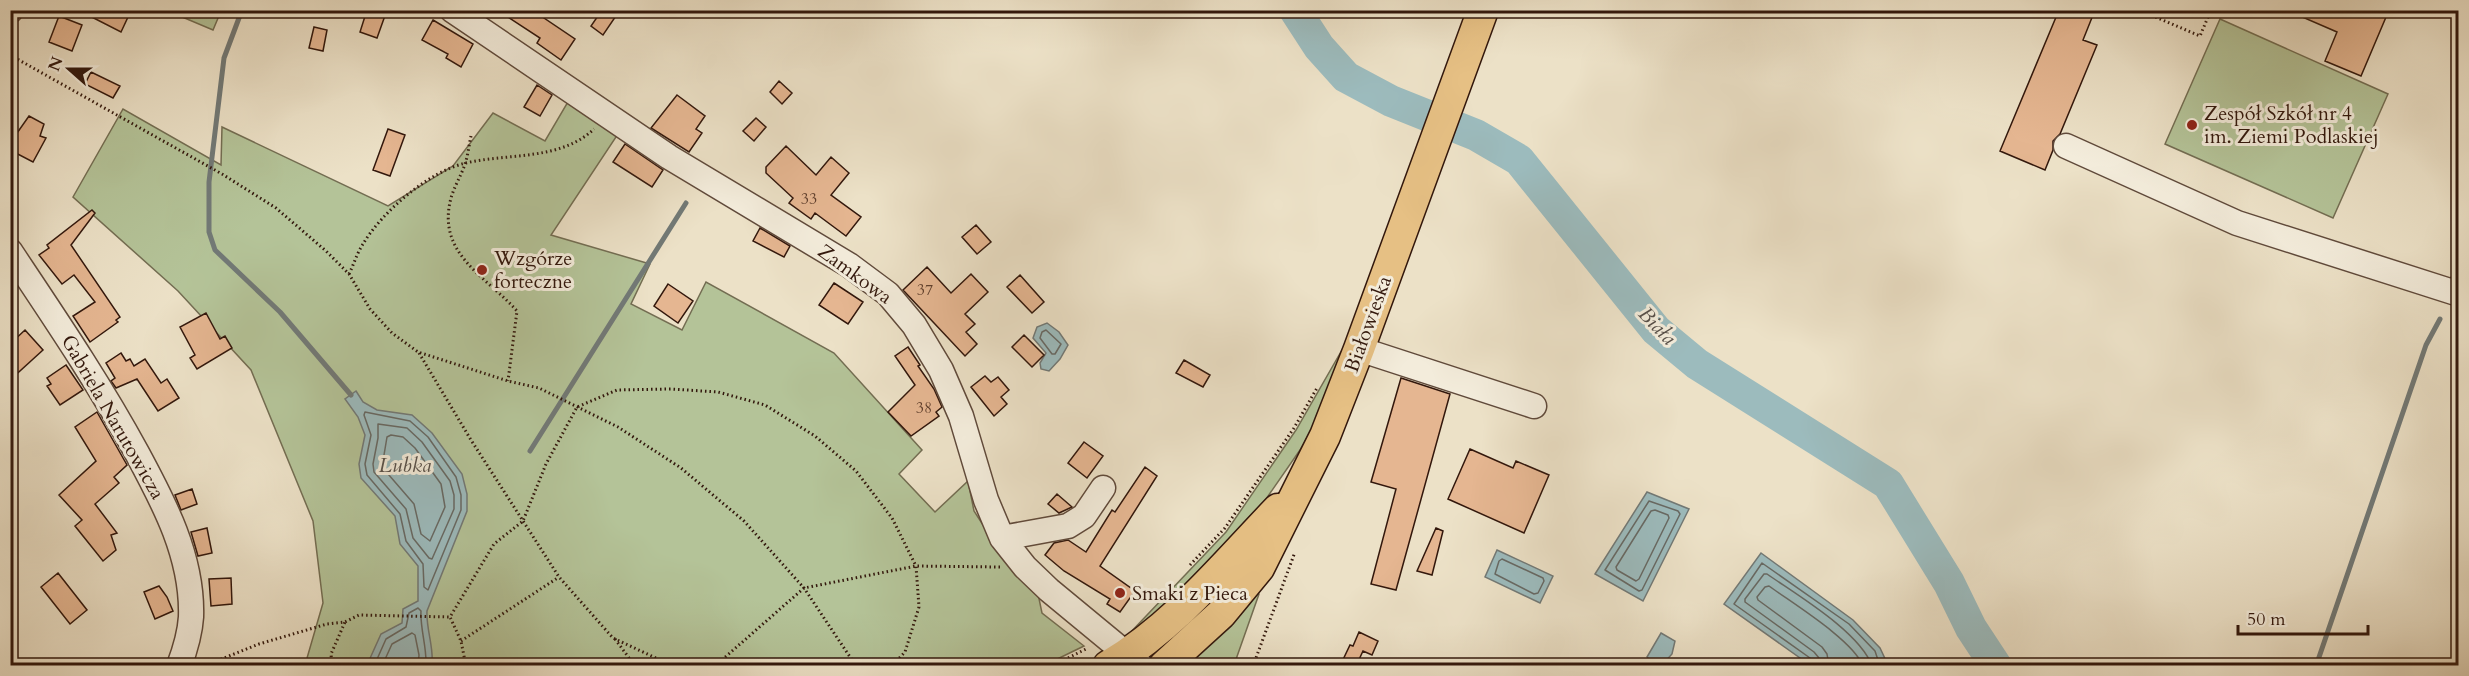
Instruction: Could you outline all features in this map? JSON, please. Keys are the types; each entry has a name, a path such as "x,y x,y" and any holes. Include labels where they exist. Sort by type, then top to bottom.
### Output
{"main road":[{"name":"Białowieska","path":"1164,666 1221,614 1259,568 1325,436 1483,10"},
{"name":"Białowieska","path":"1125,662 1200,592 1298,488"}],"street":[{"name":"Zamkowa","path":"452,10 669,157 849,265 888,294 914,325 941,370 961,416 986,500 1002,538 1025,567 1125,662"},
{"path":"2066,146 2237,223 2457,291"},
{"name":"Gabriela Narutowicza","path":"10,251 112,408 167,509 184,563 190,596 191,617 188,638 179,666"},
{"path":"1359,349 1534,406"},
{"path":"1002,538 1068,526 1084,516 1102,488"}],"path":[{"path":"2139,10 2200,36 2211,10"},
{"path":"10,55 222,174 276,208 349,274 370,309 392,333 418,352 508,381 539,388 618,427 681,468 744,521 804,588 856,666"},
{"path":"349,274 363,244 385,216 420,184 466,163 551,152 587,136 608,116"},
{"path":"471,136 466,163 451,197 447,218 449,232 464,263 517,311 508,381"},
{"path":"418,352 471,440 559,577 635,666"},
{"path":"1184,572 1225,528 1294,428 1322,378"},
{"path":"450,617 494,544 523,521 546,464 577,407 617,390 671,389 718,392 765,405 814,436 856,471 892,518 916,566 920,607 905,652 892,666"},
{"path":"715,666 804,588 916,566 1025,567"},
{"path":"461,641 559,577"},
{"path":"204,666 259,644 327,624 345,622 359,615 450,617"},
{"path":"450,617 461,641 466,666"},
{"path":"332,666 332,654 345,622"},
{"path":"613,638 673,666"},
{"path":"1052,666 1090,647 1081,640"}],"green space":[{"path":"168,11 192,11 200,14 199,11 204,11 207,17 213,11 221,11 213,30"},
{"path":"2220,19 2388,94 2333,218 2165,144"},
{"path":"569,100 618,134 551,235 650,264 631,304 682,330 706,282 834,353 922,450 899,474 935,512 968,481 974,511 1001,553 1037,589 1042,613 1084,646 1043,666 305,665 323,603 313,521 251,370 178,291 73,197 123,109 221,165 222,127 388,206 453,166 493,113 545,141"},
{"path":"1354,329 1322,411 1300,450 1257,512 1182,595 1128,635 1226,532 1296,430"},
{"path":"1254,591 1259,594 1234,665 1194,666 1199,650"}],"water":[{"path":"1047,323 1059,332 1068,345 1060,359 1049,371 1041,369 1040,363 1046,353 1033,338 1037,327"},
{"name":"Lubka","path":"356,391 363,402 377,410 412,415 432,433 462,474 467,494 467,511 427,611 432,665 367,665 381,634 402,623 403,609 418,601 418,566 400,544 395,516 361,478 359,464 365,435 358,417 345,399"},
{"path":"1647,492 1689,509 1643,601 1595,574"},
{"path":"1497,550 1553,576 1540,603 1485,577"},
{"path":"1761,553 1853,620 1880,648 1888,665 1810,665 1724,604"},
{"path":"1661,633 1675,641 1672,654 1662,665 1655,665 1647,657"}],"building":[{"path":"78,10 116,10 128,17 121,32"},
{"path":"367,10 387,10 377,38 360,32"},
{"path":"497,10 532,10 575,39 561,60 537,43 540,38"},
{"path":"602,10 620,10 603,35 591,26"},
{"path":"2059,10 2095,10 2083,40 2097,45 2060,134 2053,141 2053,150 2045,170 2000,151"},
{"path":"2286,10 2389,10 2361,76 2325,61 2337,32"},
{"path":"59,16 82,25 72,51 49,42"},
{"path":"433,20 473,44 461,67 446,58 448,54 422,40"},
{"path":"314,27 327,30 323,51 309,48"},
{"path":"91,72 120,86 113,98 85,84"},
{"path":"779,81 792,93 782,104 770,92"},
{"path":"537,85 552,95 540,116 524,107"},
{"path":"677,95 705,116 696,129 702,133 689,152 651,128"},
{"path":"29,116 44,124 40,136 46,138 33,162 10,150 10,143"},
{"path":"756,118 766,127 754,141 743,131"},
{"path":"388,129 405,135 390,176 373,170"},
{"path":"625,144 663,170 652,187 613,162"},
{"path":"786,146 816,175 831,157 849,173 831,195 861,217 846,236 815,213 811,219 789,203 793,198 766,173 766,167"},
{"path":"92,210 95,213 71,245 120,317 116,320 118,322 90,342 73,316 95,302 74,275 62,284 39,255 49,248 47,245"},
{"path":"976,225 991,242 977,254 962,237"},
{"path":"760,228 790,246 784,257 753,241"},
{"path":"927,267 951,293 971,274 988,292 965,314 975,324 966,332 977,344 965,356 903,290"},
{"path":"1020,275 1044,302 1032,313 1007,287"},
{"path":"834,283 863,302 848,324 819,305"},
{"path":"668,284 693,301 678,323 654,306"},
{"path":"206,313 220,339 225,336 232,348 197,369 190,358 195,355 180,327"},
{"path":"25,330 43,350 10,380 10,344"},
{"path":"1024,335 1044,355 1032,367 1012,347"},
{"path":"908,347 934,389 942,407 936,412 939,416 911,436 888,412 915,385 895,356"},
{"path":"121,353 126,361 130,359 134,366 145,359 161,383 167,379 179,398 158,411 137,379 116,388 111,381 115,378 106,363"},
{"path":"1184,360 1210,375 1203,387 1176,373"},
{"path":"66,365 83,390 60,405 47,386 51,384 47,378"},
{"path":"985,376 991,382 998,377 1009,390 1001,397 1007,404 994,416 971,387"},
{"path":"1401,378 1450,394 1396,590 1371,584 1396,489 1371,482"},
{"path":"97,412 127,465 114,477 119,483 95,504 117,533 111,535 116,550 103,561 75,526 82,520 59,495 96,461 75,427"},
{"path":"1084,442 1103,456 1087,478 1068,463"},
{"path":"1470,449 1513,468 1516,461 1549,475 1524,533 1448,499"},
{"path":"1145,467 1157,476 1100,566 1135,591 1120,612 1107,604 1110,599 1064,571 1045,555 1054,543 1068,540 1086,552 1112,510 1115,512"},
{"path":"192,489 197,504 181,510 175,495"},
{"path":"1057,494 1072,507 1059,513 1048,504"},
{"path":"207,528 212,553 198,556 191,532"},
{"path":"1436,528 1443,531 1432,575 1417,571"},
{"path":"58,573 87,610 70,624 41,587"},
{"path":"231,578 232,604 211,606 209,579"},
{"path":"159,586 173,611 155,619 144,592"},
{"path":"1359,632 1378,641 1372,655 1363,651 1356,666 1340,666 1350,645 1353,646"}],"waterway":[{"name":"Lubka","path":"242,10 224,58 209,182 209,232 215,250 280,312 351,395"},
{"name":"Biała","path":"1295,10 1319,47 1346,77 1391,101 1476,135 1519,160 1656,330 1697,364 1888,484 1949,583 1971,628 1996,666"},
{"path":"530,451 686,203"},
{"path":"2316,666 2426,345 2440,319"}],"place":[{"name":"Zespół Szkół nr 4 im. Ziemi Podlaskiej","path":"2192,125"},
{"name":"Wzgórze forteczne","path":"482,270"},
{"name":"Smaki z Pieca","path":"1120,593"}]}
